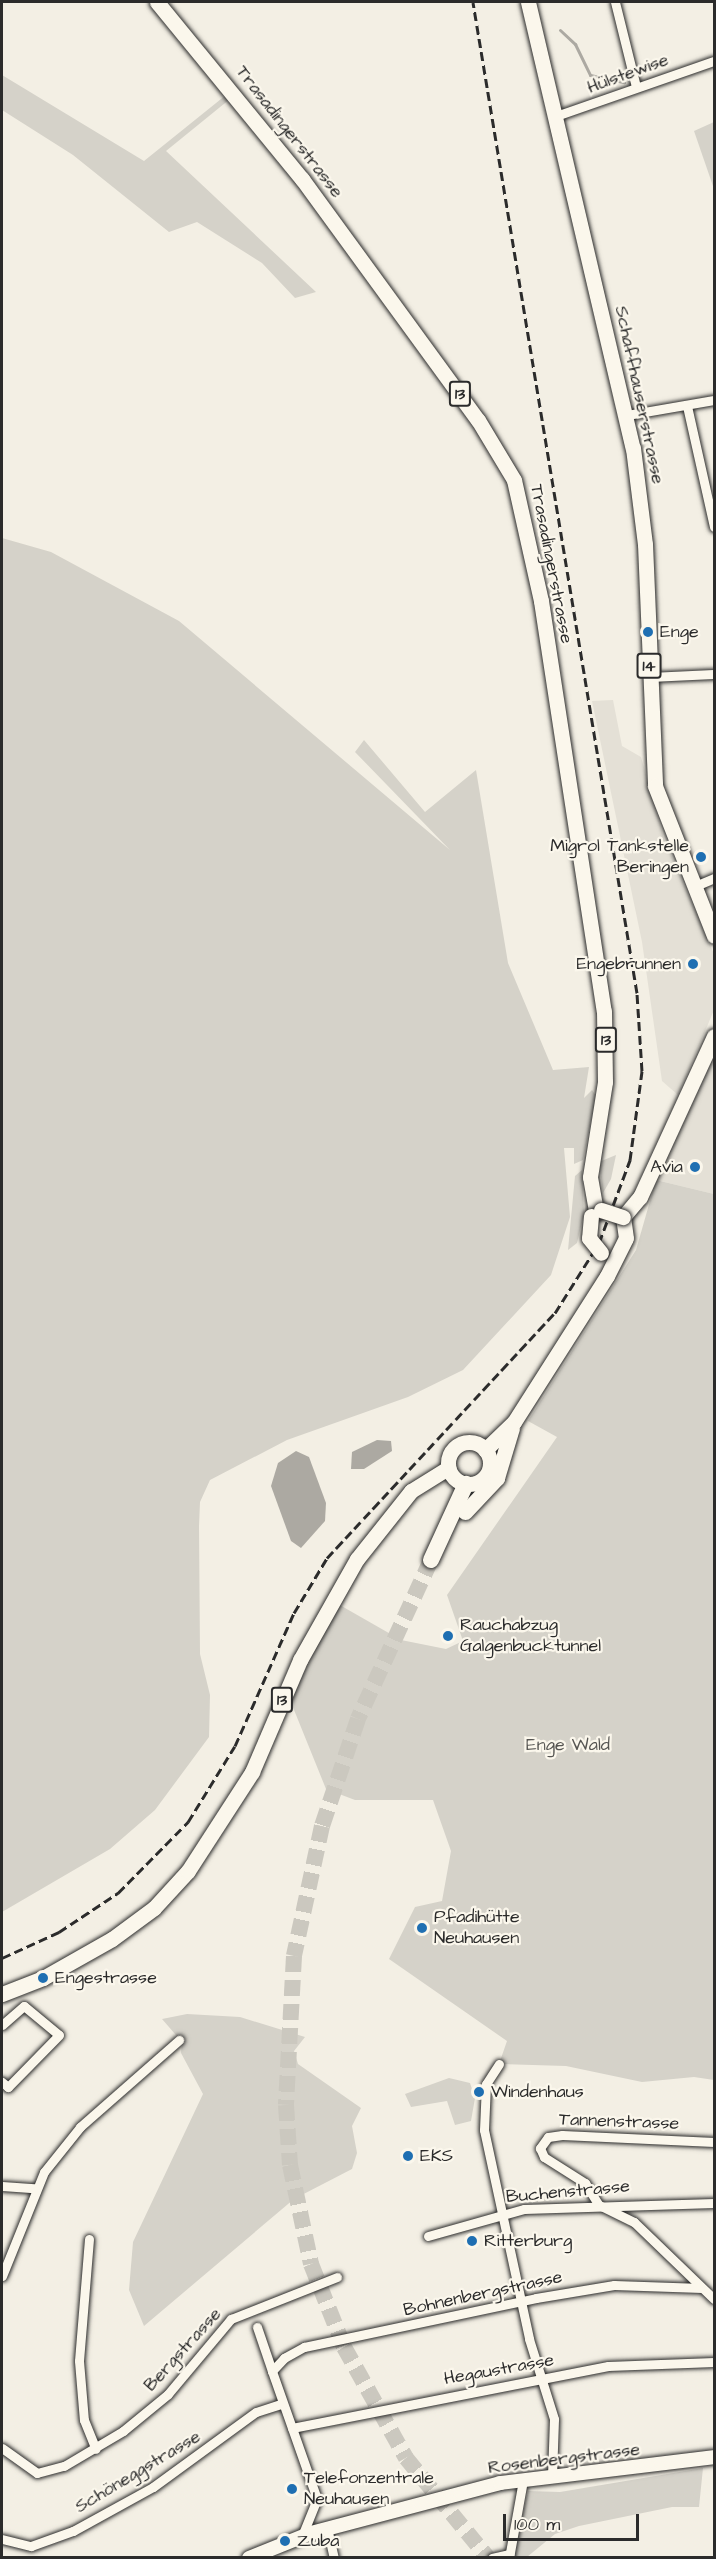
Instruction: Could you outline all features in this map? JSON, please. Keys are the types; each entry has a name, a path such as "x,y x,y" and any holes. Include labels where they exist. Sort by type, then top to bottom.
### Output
{"highway":[{"path":"431,1560 451,1524 466,1484"},
{"path":"451,1524 465,1512"}],"main road":[{"name":"Trasadingerstrasse","path":"157,2 302,179 478,420 514,480 541,601 604,1011 605,1082 590,1176 596,1213"},
{"name":"Schaffhauserstrasse","path":"528,2 553,117 627,415 645,544 655,786 714,936"},
{"path":"596,1213 625,1220 636,1202 714,1036"},
{"name":"13","path":"589,1302 601,1274 601,1253 589,1238 596,1213"},
{"name":"13","path":"2,1994 43,1978 112,1940 154,1908 188,1871 252,1772 300,1660 357,1559 411,1491 448,1468 458,1446 470,1443 485,1450 514,1422 589,1302 618,1249 625,1220"},
{"path":"465,1512 497,1478 514,1422"},
{"path":"448,1468 466,1484 488,1472 485,1450"}],"street":[{"path":"615,2 636,87"},
{"name":"Hülstewise","path":"553,117 714,61"},
{"path":"627,415 714,400"},
{"path":"687,406 714,527"},
{"path":"649,677 714,674"},
{"path":"693,887 714,878"},
{"path":"2,2025 24,2006 60,2035 8,2087 2,2082"},
{"path":"2,2276 34,2188 80,2127 178,2040"},
{"path":"499,2064 486,2084 484,2130 504,2214 521,2302 554,2419 552,2477"},
{"name":"Tannenstrasse","path":"599,2205 585,2183 544,2157 540,2148 548,2137 714,2142"},
{"path":"2,2186 34,2188"},
{"name":"Buchenstrasse","path":"428,2236 504,2214 599,2205 714,2202"},
{"path":"599,2205 634,2222 714,2299"},
{"path":"89,2239 79,2361 82,2409 96,2449"},
{"name":"Bergstrasse","path":"2,2448 37,2473 64,2466 96,2449 168,2394 231,2319 337,2277"},
{"name":"Bohnenbergstrasse","path":"274,2368 304,2348 521,2302 614,2285 702,2288"},
{"path":"257,2327 274,2368 283,2403 317,2499 302,2536"},
{"name":"Hegaustrasse","path":"292,2428 608,2366 714,2362"},
{"name":"Schöneggstrasse","path":"2,2539 31,2546 90,2522 205,2452 256,2412 283,2403"},
{"name":"Rosenbergstrasse","path":"249,2558 327,2528 523,2480 714,2457"},
{"path":"492,2558 509,2556 523,2480"},
{"path":"327,2528 334,2558"}],"shaded area":[{"path":"613,700 622,746 641,757 664,839 714,954 714,1010 678,1095 662,1081 642,942 592,701"},
{"path":"714,1046 714,1194 656,1180"},
{"path":"377,1440 391,1441 392,1451 364,1469 351,1469 352,1452"},
{"path":"296,1451 309,1457 326,1503 325,1521 301,1548 291,1541 271,1486 278,1463"}],"green space":[{"path":"2,75 144,161 226,95 230,99 166,151 316,292 295,298 262,263 197,222 169,232 73,155 2,110"},
{"path":"714,122 714,189 694,131"},
{"path":"2,538 51,552 179,621 450,850 355,752 364,740 425,812 476,770 508,963 553,1070 589,1067 584,1098 592,1090 596,1096 583,1160 574,1164 574,1148 564,1148 570,1217 551,1275 463,1370 408,1397 287,1440 210,1480 200,1502 199,1526 200,1654 210,1695 209,1737 155,1810 110,1849 2,1912"},
{"path":"616,1155 611,1179 603,1193 599,1162"},
{"path":"582,1170 584,1214 577,1243 568,1250 575,1176"},
{"name":"Enge Wald","path":"656,1180 714,1194 714,2080 694,2077 642,2082 566,2066 499,2064 507,2041 389,1959 415,1907 442,1901 451,1851 433,1800 355,1800 326,1789 290,1700 338,1604 401,1640 446,1649 463,1641 447,1595 557,1437 528,1421 636,1250"},
{"path":"187,2014 240,2017 305,2037 294,2051 298,2064 361,2108 352,2126 357,2153 352,2169 294,2199 144,2326 129,2290 133,2242 203,2094 181,2053 182,2042 162,2019"},
{"path":"449,2078 470,2083 475,2098 471,2121 455,2125 447,2101 411,2107 405,2094"},
{"path":"703,2468 699,2507 672,2507 579,2526 555,2534 527,2557 513,2558 528,2491 560,2492"}],"waterway":[{"path":"560,30 575,44 590,75 624,82"}],"tunnel":[{"path":"431,1560 358,1719 322,1826 294,1956 286,2105 290,2165 311,2264 344,2347 406,2458 488,2558"}],"railway":[{"path":"2,1958 59,1932 118,1893 188,1822 235,1746 294,1613 327,1558 555,1313 599,1243 630,1160 642,1071 637,993 473,2"}],"place":[{"name":"Enge","path":"648,632"},
{"name":"Migrol Tankstelle Beringen","path":"701,857"},
{"name":"Engebrunnen","path":"693,964"},
{"name":"Avia","path":"695,1167"},
{"name":"Rauchabzug Galgenbucktunnel","path":"448,1636"},
{"name":"Pfadihütte Neuhausen","path":"422,1928"},
{"name":"Engestrasse","path":"43,1978"},
{"name":"Windenhaus","path":"479,2092"},
{"name":"EKS","path":"408,2156"},
{"name":"Ritterburg","path":"472,2241"},
{"name":"Telefonzentrale Neuhausen","path":"292,2489"},
{"name":"Zuba","path":"285,2541"}]}
